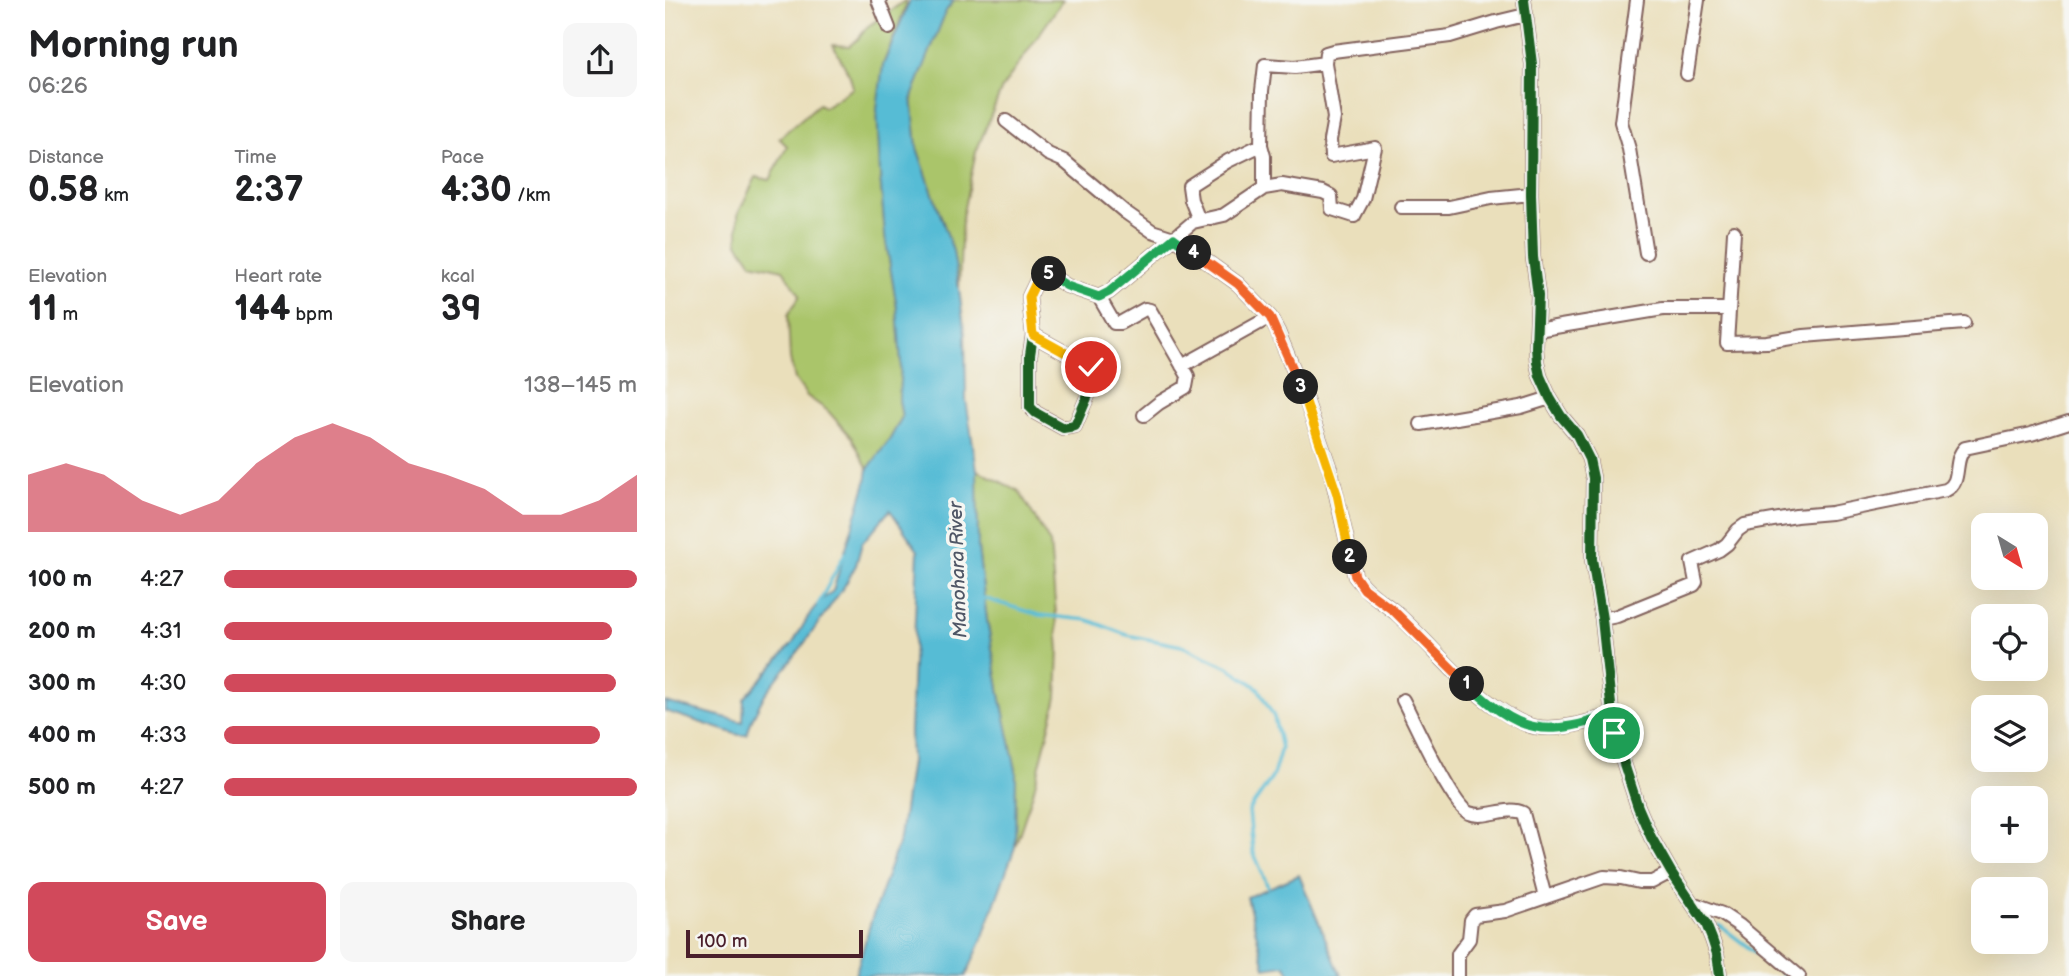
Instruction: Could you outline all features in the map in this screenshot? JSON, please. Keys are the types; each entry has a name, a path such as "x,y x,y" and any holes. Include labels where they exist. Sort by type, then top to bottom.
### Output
{"street":[{"path":"878,0 889,28"},
{"path":"1524,0 1532,64 1531,194 1533,257 1538,296 1535,347 1537,362 1550,398 1577,435 1589,459 1593,478 1593,559 1614,733 1638,807 1651,837 1706,924 1717,954 1720,976"},
{"path":"1637,0 1621,122 1629,149 1646,253"},
{"path":"1688,74 1698,0"},
{"path":"1099,297 1109,292 1193,222 1224,215 1264,188 1282,185 1322,192 1331,196 1332,209 1354,216 1363,199 1375,148 1331,156 1330,140 1334,118 1325,63 1326,53 1450,36 1525,15"},
{"path":"1264,188 1264,156 1261,145 1265,65 1295,67 1325,63"},
{"path":"1006,121 1048,154 1064,161 1152,231 1174,238 1238,284 1270,317 1310,412 1337,494 1355,576 1364,589 1394,611 1486,701 1513,718 1534,727 1552,728 1611,715"},
{"path":"1199,220 1189,186 1228,161 1261,145"},
{"path":"1401,207 1449,207 1491,198 1531,194"},
{"path":"1734,232 1727,344 1963,323"},
{"path":"1033,335 1091,367 1097,374 1076,426 1063,428 1030,407 1030,355 1033,335 1029,297 1041,272 1067,286 1099,297 1114,323 1120,323 1145,309 1150,310 1188,376 1186,387 1144,415"},
{"path":"1537,330 1663,309 1729,309"},
{"path":"1182,366 1270,317"},
{"path":"1421,424 1521,407 1550,398"},
{"path":"1602,619 1642,607 1694,585 1696,582 1692,562 1719,550 1745,525 1831,513 1946,490 1956,482 1958,459 1965,448 2031,434 2069,422"},
{"path":"1403,700 1427,750 1464,810 1479,815 1517,810 1523,813 1545,897"},
{"path":"1458,976 1458,954 1469,939 1471,920 1475,915 1505,911 1604,877 1652,882 1671,872"},
{"path":"1692,903 1722,914 1740,926 1799,976"}],"green space":[{"path":"906,0 883,65 880,175 885,235 897,308 901,363 899,400 902,417 868,469 852,438 828,411 807,396 795,379 790,359 788,315 800,295 783,270 752,263 738,243 738,214 756,177 770,180 787,146 779,138 819,104 824,107 853,88 850,76 833,45 849,46 867,27"},
{"path":"954,0 1063,0 1002,88 976,152 962,217 959,289 953,251 917,148 912,96 946,11"},
{"path":"977,470 1019,491 1050,543 1059,650 1057,697 1033,793 1015,847 1016,770 987,620 978,549"}],"water":[{"name":"Manohara River","path":"910,0 954,0 946,11 912,97 917,148 953,251 959,289 965,335 966,400 977,470 978,549 987,620 1016,770 1015,847 966,976 855,976 900,838 911,761 918,551 890,510 862,543 856,565 845,585 765,694 747,735 739,735 665,711 665,702 743,722 744,699 793,643 820,601 833,591 868,469 902,417 899,400 901,363 897,308 885,235 877,108 883,65"},
{"path":"1299,875 1341,976 1292,976 1285,965 1265,968 1247,897"}],"waterway":[{"path":"818,605 845,553"},
{"path":"983,598 1039,615 1088,620 1127,635 1182,646 1228,667 1258,688 1274,717 1281,748 1273,776 1249,811 1253,851 1268,887"},
{"path":"1719,925 1786,976"}],"cycle path":[{"path":"1524,0 1532,64 1531,194 1533,257 1538,296 1537,362 1550,398 1577,435 1589,459 1593,478 1592,559 1602,619 1614,733 1638,807 1651,837 1706,924 1717,954 1720,976"},
{"path":"1033,335 1091,367 1097,374 1075,426 1063,428 1030,407 1030,355 1033,335 1029,297 1041,272 1067,286 1099,297 1109,292 1174,238 1238,284 1270,317 1306,400 1331,472 1355,576 1364,587 1408,624 1459,677 1487,701 1518,721 1536,727 1555,728 1611,715"}],"route":[{"path":"1091,367 1033,335 1029,297 1041,272 1067,286 1099,297 1109,292 1174,238 1238,284 1270,317 1306,400 1331,472 1351,564 1364,589 1394,611 1486,701 1513,718 1534,727 1552,728 1611,715 1614,733"}]}
